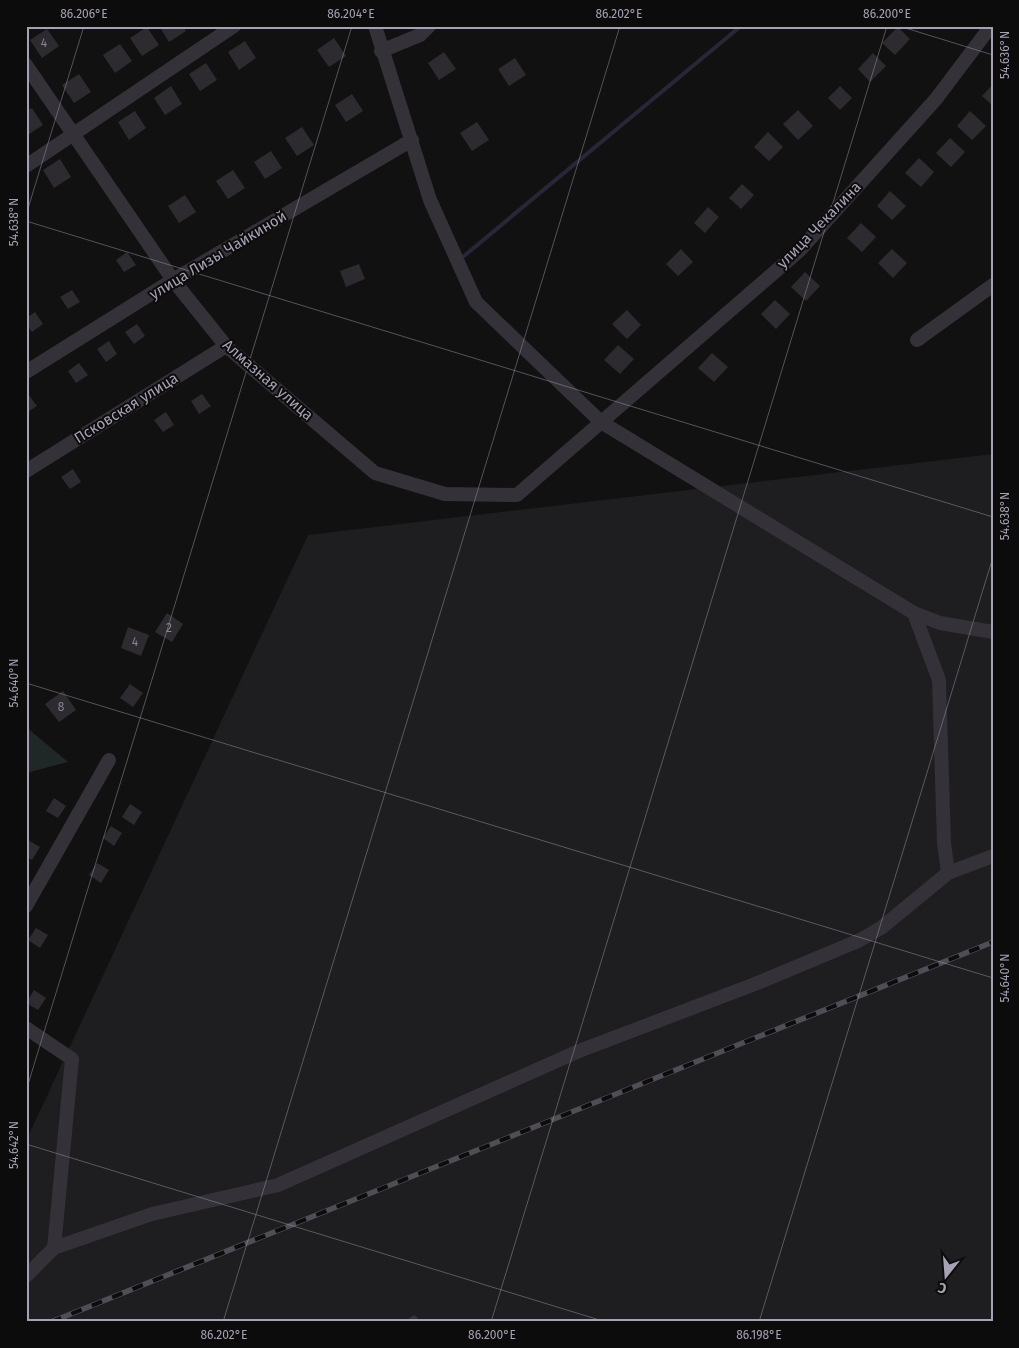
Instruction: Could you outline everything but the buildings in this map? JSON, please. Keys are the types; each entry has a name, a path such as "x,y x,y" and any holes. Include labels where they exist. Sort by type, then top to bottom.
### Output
{"street":[{"path":"26,166 234,26"},
{"path":"375,26 381,51 412,140 430,200 476,302 601,422 914,613 940,623 993,632"},
{"path":"381,51 420,35 430,26"},
{"name":"улица Чекалина","path":"601,422 799,250 936,99 991,26"},
{"name":"Алмазная улица","path":"26,65 76,134 173,280 226,346 375,473 445,494 516,496 601,422"},
{"name":"улица Лизы Чайкиной","path":"26,372 173,280 412,140"},
{"path":"917,340 993,284"},
{"name":"Псковская улица","path":"26,471 226,346"},
{"path":"914,613 939,680 944,843 948,873"},
{"path":"26,906 109,760"},
{"path":"26,1276 54,1248 152,1214 278,1185 579,1051 755,984 858,941 881,928 948,873 993,856"},
{"path":"26,1028 72,1059 54,1248"}],"shaded area":[{"path":"993,454 993,1322 26,1322 26,1141 308,535"},
{"path":"26,727 68,762 26,773"}],"waterway":[{"path":"464,256 741,26"}],"railway":[{"path":"51,1322 993,942"}]}
